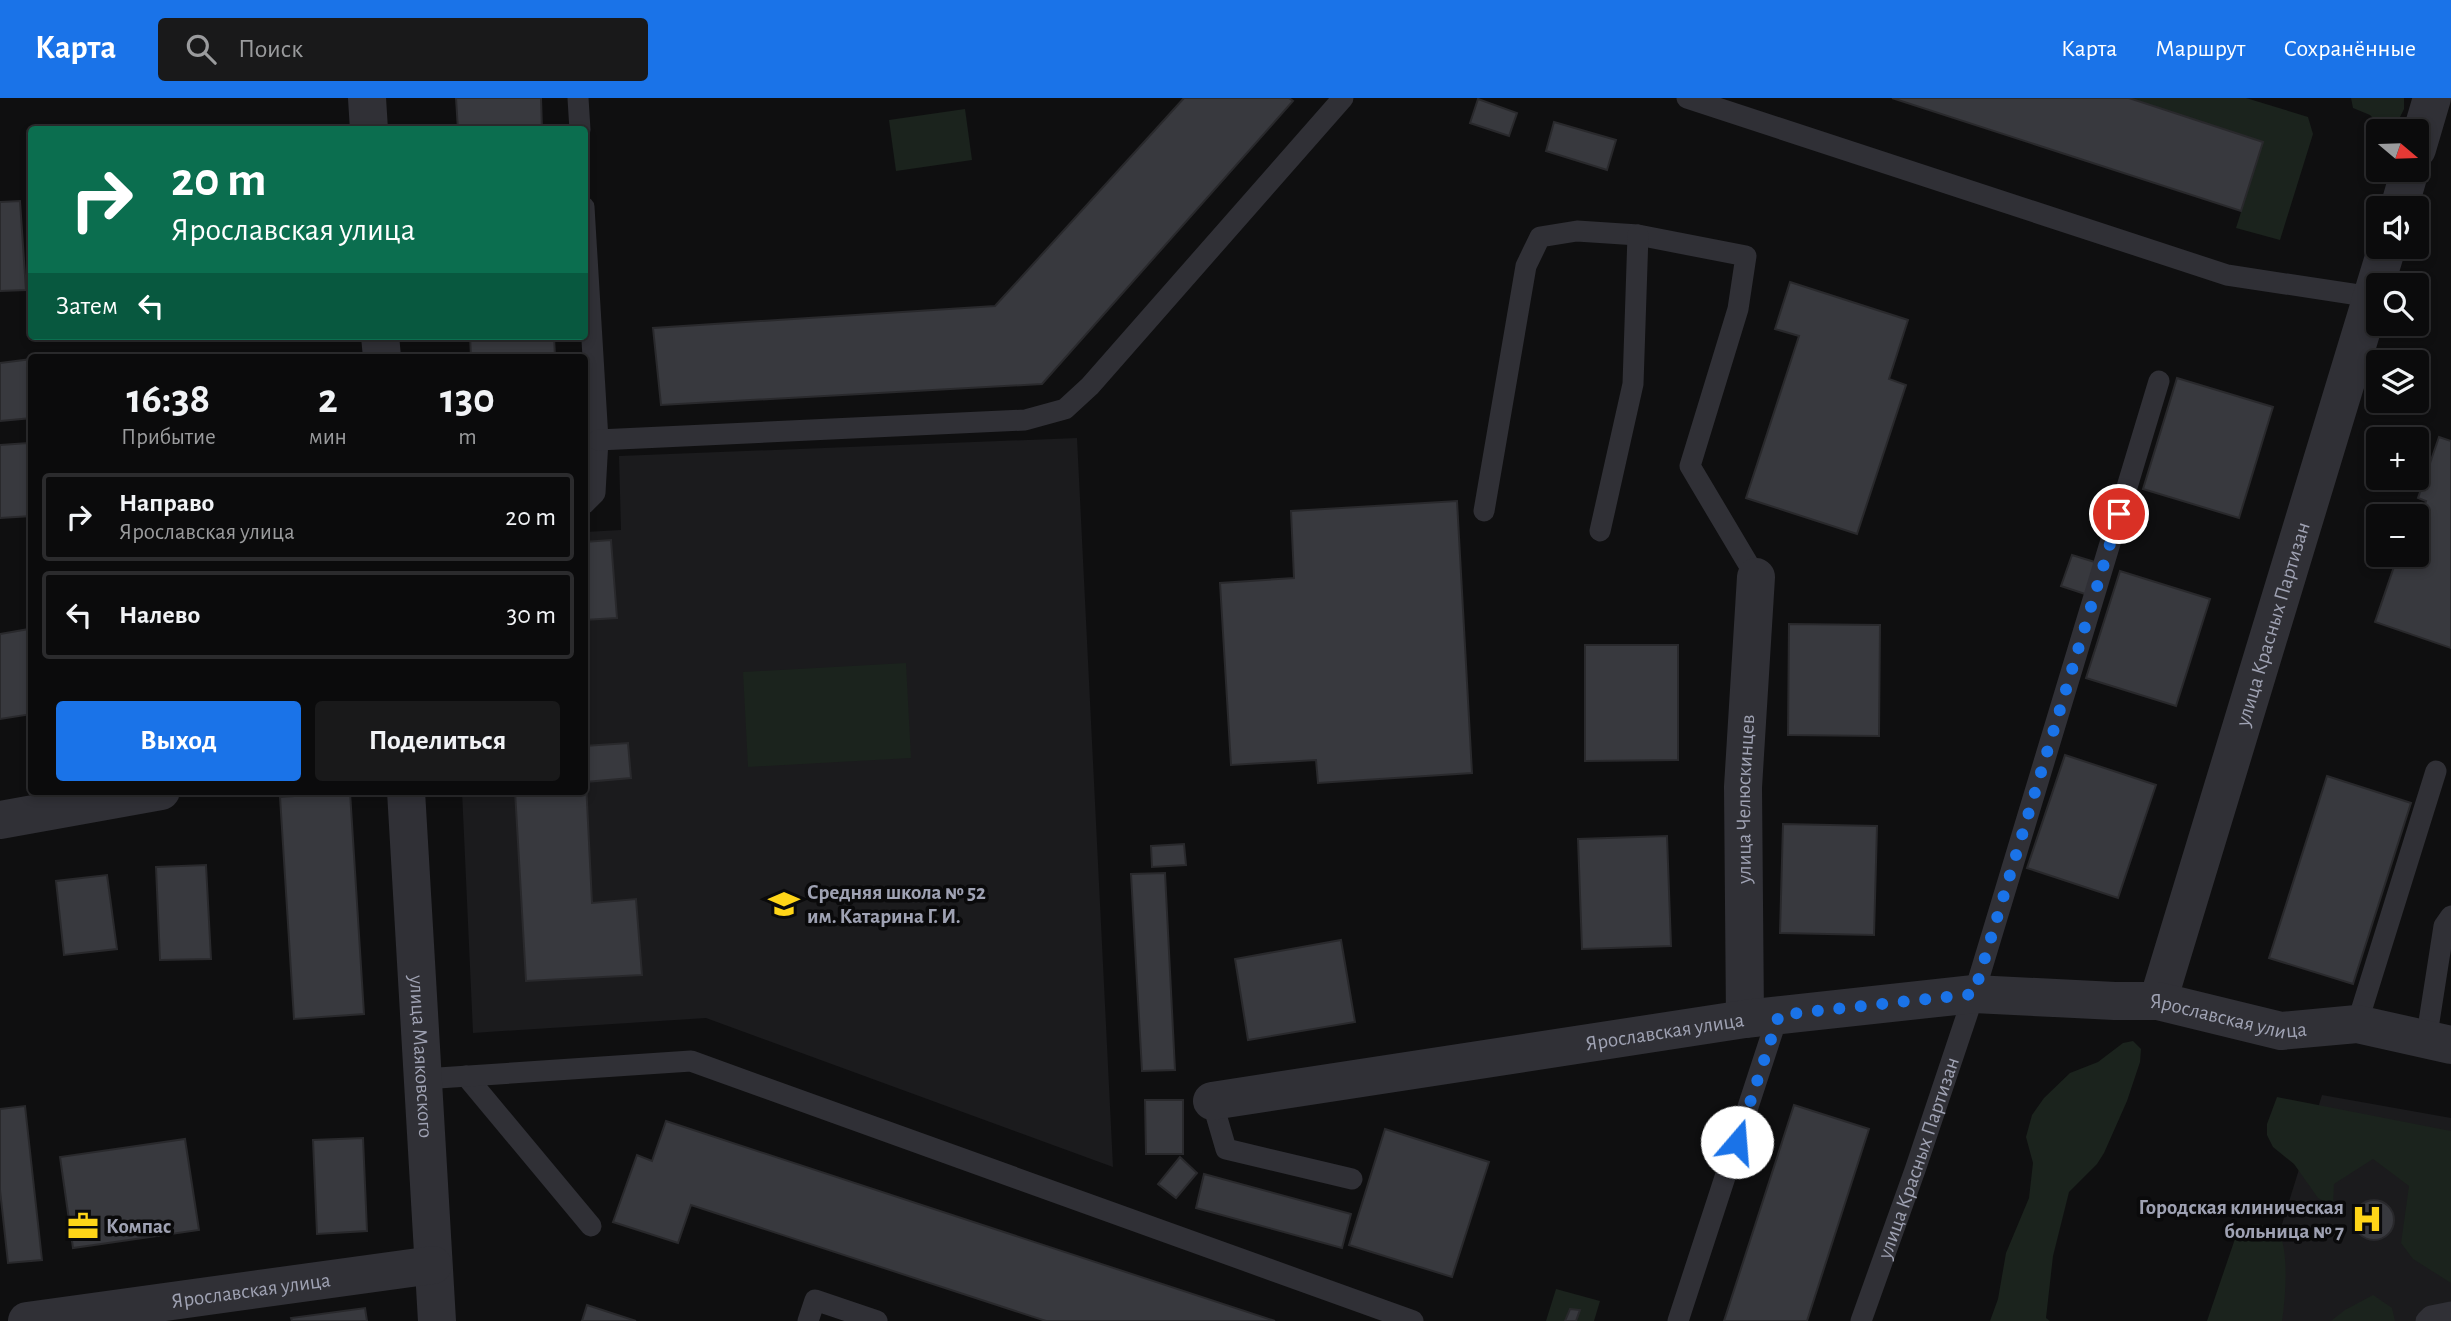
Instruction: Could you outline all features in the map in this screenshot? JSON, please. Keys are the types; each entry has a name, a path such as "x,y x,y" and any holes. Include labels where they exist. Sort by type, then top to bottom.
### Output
{"street":[{"path":"367,98 369,126"},
{"path":"2426,119 2432,98"},
{"name":"улица Красных Партизан","path":"2158,1001 2366,317"},
{"name":"улица Челюскинцев","path":"1756,577 1743,787 1762,1017"},
{"path":"0,820 139,795"},
{"name":"улица Маяковского","path":"406,795 437,1321"},
{"name":"Ярославская улица","path":"1212,1101 1762,1017 1974,994 2158,1001 2281,1031 2357,1024 2438,1043"},
{"name":"Ярославская улица","path":"27,1321 433,1265"}],"lane":[{"path":"578,98 580,126"},
{"path":"598,439 1025,420 1065,409 1090,386 1343,98"},
{"path":"1687,98 2227,275 2366,296"},
{"path":"1485,511 1526,266 1540,237 1577,231 1638,235 1746,256 1738,309 1690,466 1756,577"},
{"path":"1600,531 1633,384 1638,235"},
{"path":"588,273 598,439 595,493 588,501"},
{"name":"улица Красных Партизан","path":"1861,1321 1974,994 2160,381"},
{"path":"2357,1024 2436,771"},
{"path":"2438,1043 2444,926 2451,916"},
{"path":"1678,1321 1762,1017"},
{"path":"423,1079 691,1061 1413,1321"},
{"path":"466,1076 591,1226"},
{"path":"1212,1101 1226,1149 1352,1179"},
{"path":"808,1321 815,1300 877,1321"},
{"path":"2426,1321 2431,1316 2451,1312"}],"shaded area":[{"path":"2129,98 2246,98 2308,117 2313,134 2280,240 2236,228 2263,142"},
{"path":"2351,98 2404,98 2404,109 2399,119 2374,119 2353,108"},
{"path":"965,109 972,160 896,171 889,120"},
{"name":"Средняя школа № 52 им. Катарина Г. И.","path":"1077,438 1113,1167 706,1018 473,1033 462,795 588,795 588,532 621,530 619,456"},
{"path":"906,663 911,758 748,767 743,672"},
{"path":"2133,1041 2141,1049 2140,1062 2127,1101 2097,1164 2069,1192 2053,1256 2046,1318 2050,1321 1990,1321 1998,1299 2006,1253 2029,1198 2033,1163 2026,1137 2032,1115 2044,1098 2070,1073 2098,1062 2123,1043"},
{"name":"Городская клиническая больница № 7","path":"2322,1095 2451,1118 2451,1321 2252,1321"},
{"path":"2277,1097 2451,1131 2451,1283 2413,1259 2401,1243 2409,1186 2373,1159 2334,1184 2333,1207 2318,1198 2294,1164 2273,1147 2267,1135 2267,1124"},
{"path":"2258,1224 2276,1231 2282,1240 2286,1276 2282,1321 2207,1321 2238,1230 2246,1225"},
{"path":"1556,1289 1600,1301 1594,1321 1546,1321"},
{"path":"2373,1295 2392,1308 2395,1321 2331,1321 2345,1310"}],"building":[{"path":"456,98 541,98 542,126 458,126"},
{"path":"1184,98 1289,98 1293,101 1042,384 661,405 653,328 995,306"},
{"path":"1892,98 2129,98 2263,142 2241,211"},
{"path":"1478,99 1517,113 1509,136 1470,123"},
{"path":"1554,122 1616,140 1607,170 1546,151"},
{"path":"20,201 26,290 0,291 0,202"},
{"path":"1790,282 1908,320 1889,379 1906,385 1857,534 1746,498 1799,336 1775,329"},
{"path":"470,340 554,340 555,354 471,354"},
{"path":"28,360 28,418 0,421 0,363"},
{"path":"2177,378 2273,407 2239,518 2143,489"},
{"path":"2439,437 2451,441 2451,648 2375,622 2394,567 2429,567 2429,504 2418,498 2421,490 2429,490 2429,466"},
{"path":"28,443 28,516 0,518 0,445"},
{"path":"1457,501 1472,773 1318,783 1316,760 1231,765 1220,583 1294,578 1291,511"},
{"path":"611,540 617,618 588,620 588,542"},
{"path":"2072,555 2098,563 2088,595 2061,586"},
{"path":"2120,571 2210,599 2176,706 2086,678"},
{"path":"1789,624 1880,625 1879,736 1788,735"},
{"path":"28,629 28,715 0,719 0,634"},
{"path":"1585,645 1678,645 1678,760 1585,761"},
{"path":"628,743 631,778 588,782 588,746"},
{"path":"2065,755 2156,785 2118,898 2027,868"},
{"path":"2327,776 2411,803 2353,984 2269,958"},
{"path":"350,795 364,1014 294,1019 280,797"},
{"path":"515,795 587,795 592,903 636,899 642,975 526,981"},
{"path":"1783,824 1877,826 1874,935 1780,933"},
{"path":"1667,836 1671,946 1582,949 1578,839"},
{"path":"1184,844 1186,865 1152,867 1151,846"},
{"path":"206,865 211,959 160,960 156,867"},
{"path":"1165,873 1175,1070 1142,1071 1131,874"},
{"path":"107,875 117,949 64,955 56,881"},
{"path":"1341,940 1355,1022 1248,1040 1235,959"},
{"path":"1145,1100 1183,1100 1183,1154 1146,1154"},
{"path":"1794,1105 1869,1129 1807,1321 1724,1321"},
{"path":"25,1106 42,1260 8,1263 0,1190 0,1109"},
{"path":"666,1121 1275,1321 1046,1321 691,1205 678,1243 613,1222 637,1155 652,1161"},
{"path":"1385,1129 1489,1162 1452,1277 1349,1245"},
{"path":"363,1138 367,1231 317,1234 313,1140"},
{"path":"185,1139 199,1230 73,1248 60,1157"},
{"path":"1180,1157 1197,1173 1176,1198 1158,1184"},
{"path":"1204,1174 1351,1214 1342,1248 1196,1208"},
{"path":"2374,1200 2388,1206 2394,1220 2388,1234 2374,1240 2360,1234 2354,1220 2360,1206"},
{"path":"587,1305 636,1321 582,1321"},
{"path":"365,1308 367,1321 292,1321 291,1318"},
{"path":"1570,1309 1580,1310 1576,1321 1565,1321"}],"place":[{"name":"Средняя школа № 52 им. Катарина Г. И.","path":"784,904"},
{"name":"Городская клиническая больница № 7","path":"2367,1219"},
{"name":"Компас","path":"83,1226"}],"route":[{"path":"1737,1142 1779,1015 1974,994 2119,514"}]}
